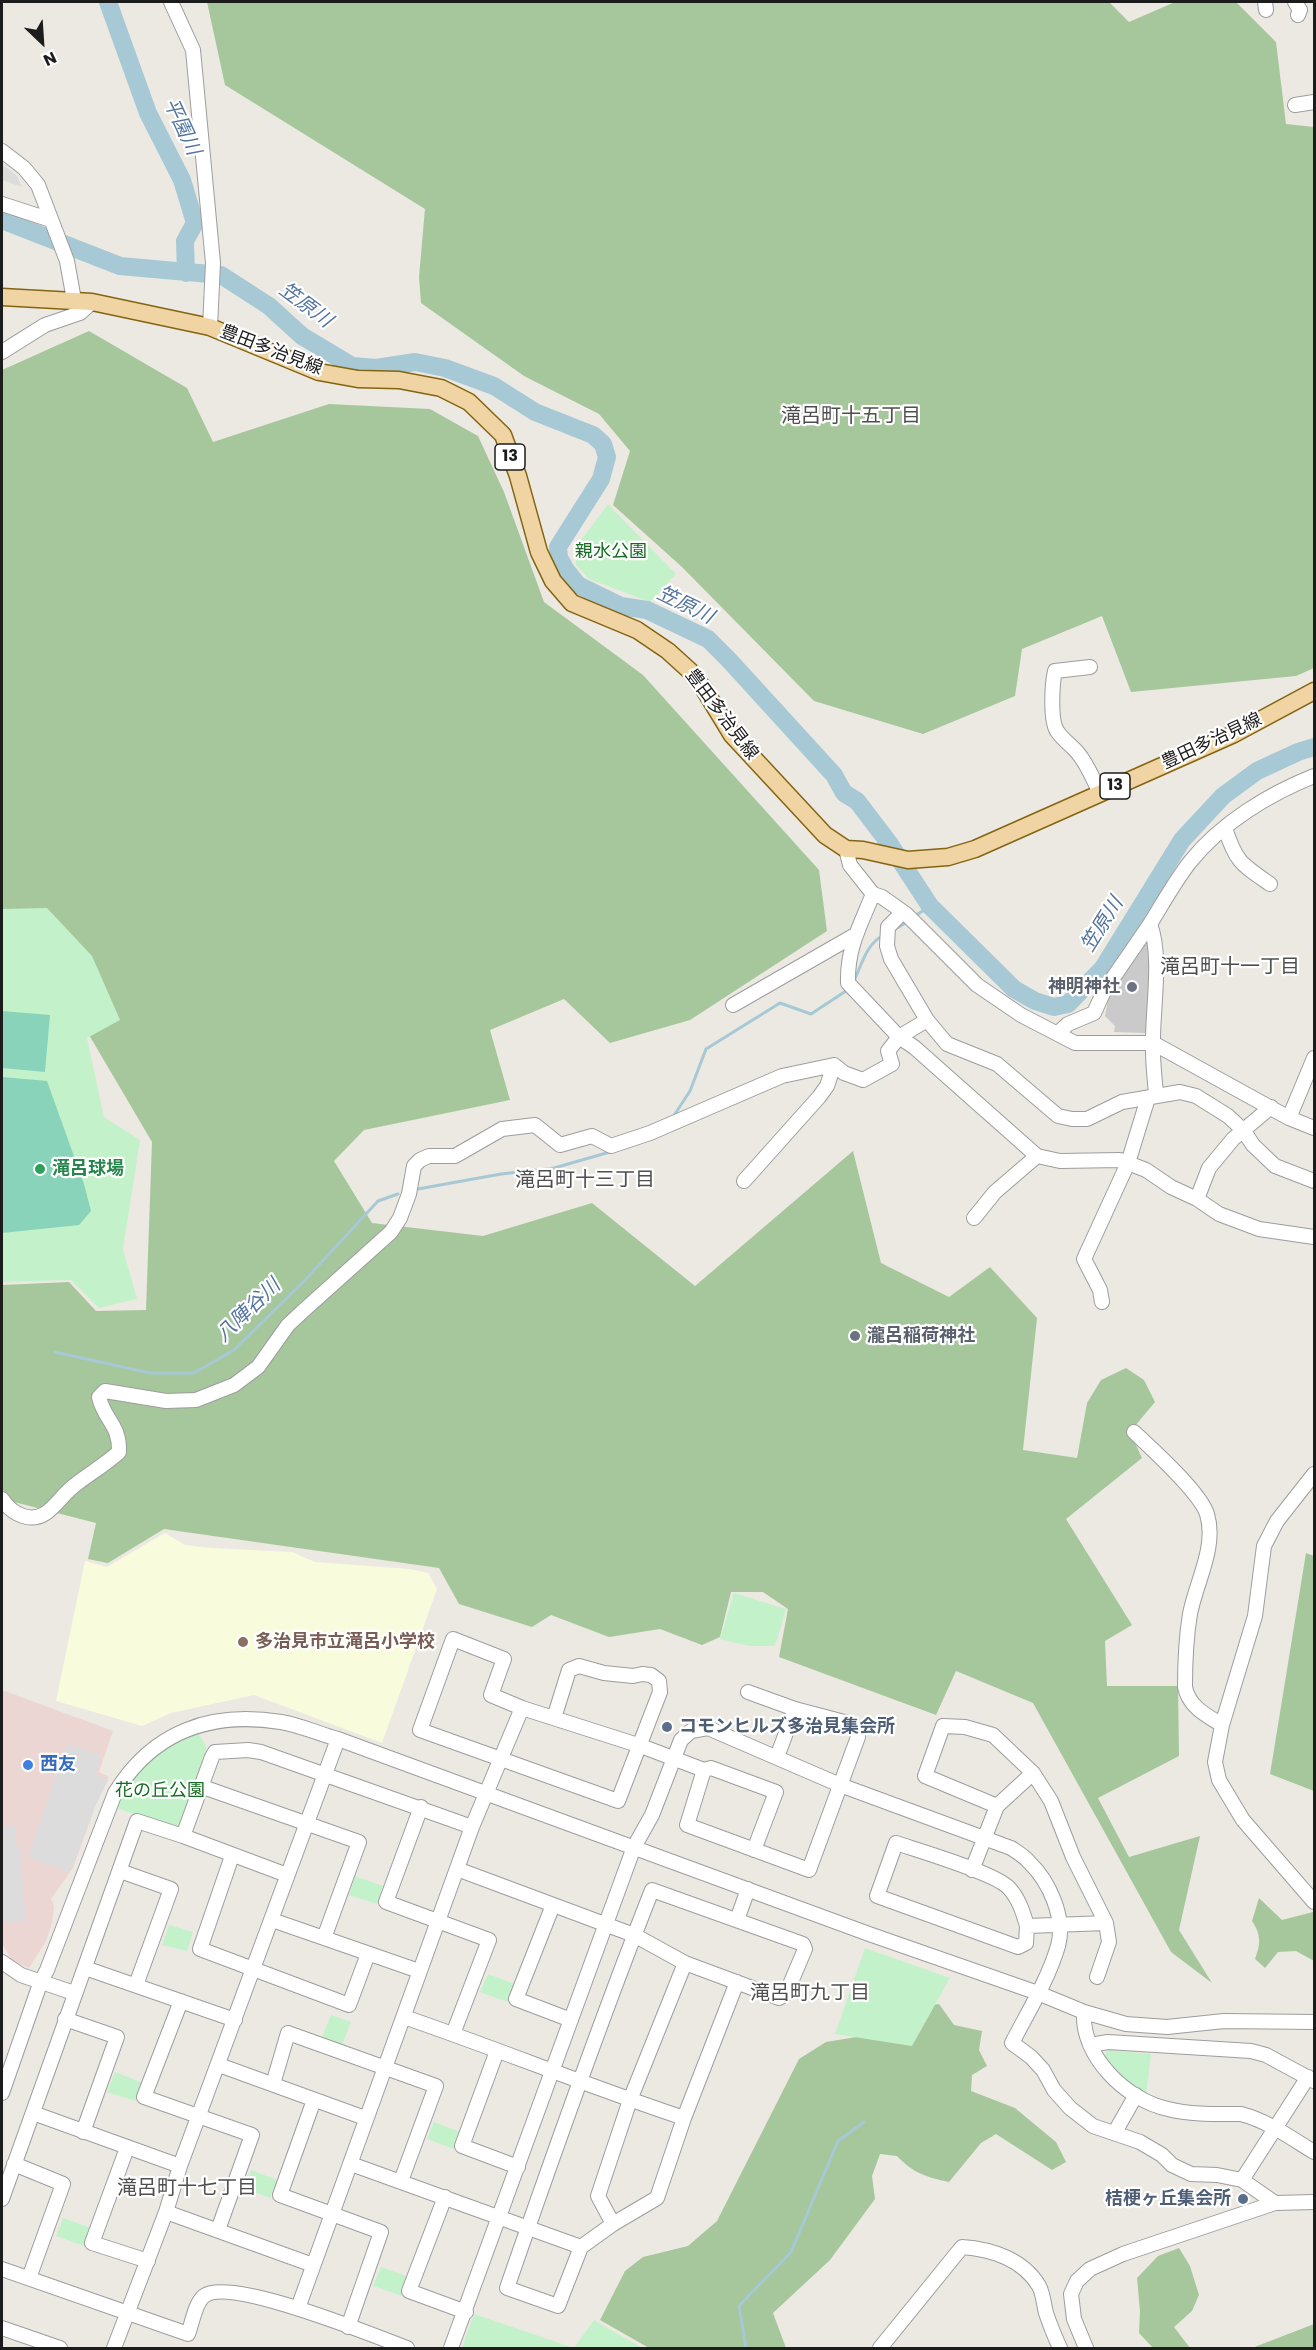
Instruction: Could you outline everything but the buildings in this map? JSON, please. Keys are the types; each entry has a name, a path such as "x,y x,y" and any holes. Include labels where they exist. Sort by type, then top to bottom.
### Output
{"main road":[{"name":"豊田多治見線","path":"2,297 92,302 210,327 319,372 358,380 399,380 441,388 469,402 503,435 519,476 539,552 553,581 572,603 638,630 668,651 697,680 732,735 770,778 825,835 855,850 908,860 929,860 975,849 1234,734 1314,691"}],"street":[{"path":"171,2 193,50 213,263 210,327"},
{"path":"1295,105 1314,102"},
{"path":"2,151 24,168 38,185 67,261 74,300"},
{"path":"2,204 51,220"},
{"path":"2,352 45,325 80,313 92,302"},
{"path":"1090,667 1055,671 1054,725 1057,732 1078,753 1100,793"},
{"path":"1058,1033 1068,1024 1094,1013 1104,991 1192,859 1225,828 1285,788 1314,776"},
{"path":"1225,828 1234,854 1246,867 1270,884"},
{"path":"855,850 850,865 873,894 882,897 908,916 977,985 1037,1024 1075,1043 1152,1042 1289,1118 1314,1128"},
{"path":"873,894 855,935 848,962 852,987 899,1037 914,1047 1037,1156 1060,1161 1120,1160 1146,1170 1219,1214 1259,1229 1314,1237"},
{"path":"908,916 888,933 887,946 891,959 927,1020 947,1044 997,1064 1058,1116 1072,1119 1087,1119 1122,1102 1180,1092 1196,1096 1228,1116 1243,1130 1252,1145 1275,1166 1314,1181"},
{"path":"1101,1302 1100,1290 1083,1259 1128,1163 1152,1097 1155,964 1154,935 1150,924"},
{"path":"733,1005 855,935"},
{"path":"834,1065 844,1073 863,1080 892,1064 888,1051 899,1037 927,1020"},
{"path":"1289,1118 1314,1058"},
{"path":"744,1181 819,1097 827,1086 834,1065"},
{"path":"2,1499 7,1507 20,1515 34,1519 47,1515 65,1492 119,1452 120,1438 101,1406 99,1397 105,1391 166,1401 196,1400 234,1385 258,1367 288,1325 390,1232 400,1218 409,1194 414,1166 420,1160 429,1156 454,1156 502,1129 536,1125 560,1145 592,1136 611,1146 650,1133 782,1076 834,1065"},
{"path":"1197,1199 1209,1168 1233,1139 1271,1107"},
{"path":"974,1218 995,1192 1037,1156"},
{"path":"1134,1432 1172,1468 1207,1514 1209,1533 1206,1557 1190,1613 1185,1687 1187,1698 1197,1709 1222,1725"},
{"path":"1314,1474 1277,1521 1264,1546 1255,1616 1222,1725 1215,1762 1219,1780 1243,1820 1314,1902"},
{"path":"554,1718 569,1670 579,1666 604,1673 633,1677 642,1674 651,1675 659,1681 660,1692 641,1746 618,1801 420,1730 453,1639 504,1659 491,1695 522,1708 641,1746 704,1770 711,1768 776,1792 754,1850"},
{"path":"704,1770 687,1825 809,1870 858,1737 857,1728 848,1723 795,1709 748,1692"},
{"path":"298,2308 437,1920 485,1792 522,1708"},
{"path":"777,1757 795,1709"},
{"path":"2,2093 41,1981 112,1801 128,1773 144,1757 173,1736 220,1719 246,1718 283,1722 338,1739 979,1974 1038,1993 1084,2012 1126,2024 1167,2027 1224,2021 1314,2022"},
{"path":"998,1806 925,1776 943,1726 965,1727 993,1735 1033,1773 1051,1801 1073,1857 1106,1923 1109,1942 1097,1977"},
{"path":"451,2349 634,1847 652,1815 681,1740 691,1731 708,1728 840,1785 1011,1848 1029,1861 1047,1884 1056,1906 1059,1945 1038,1993 1012,2043 1031,2057 1043,2070 1054,2090 1070,2108 1094,2126 1153,2148 1172,2165 1191,2174 1217,2175 1242,2180 1275,2203"},
{"path":"114,2349 338,1739"},
{"path":"183,1836 200,1786 215,1752 228,1750 261,1752 472,1827"},
{"path":"972,1870 998,1806 1033,1773"},
{"path":"200,1786 359,1842 324,1938"},
{"path":"421,1807 386,1902 489,1940 453,2034"},
{"path":"2,2199 137,1821 287,1875"},
{"path":"896,1843 991,1877 1008,1887 1020,1904 1027,1926 1026,1943 1018,1947 877,1896 896,1843"},
{"path":"232,1856 200,1949 349,2005 368,1954"},
{"path":"457,1869 634,1935 685,1963 737,1982 779,1998 786,1994 805,1949 803,1944 652,1890 634,1935 579,2080 507,2288 558,2306 581,2247 657,2198 684,2118 737,1982"},
{"path":"120,1871 171,1889 136,1985"},
{"path":"737,1920 748,1889"},
{"path":"553,1905 516,1999 571,2020"},
{"path":"272,1920 419,1971"},
{"path":"1027,1926 1106,1923"},
{"path":"2,1962 21,1975 74,1994"},
{"path":"614,2224 598,2196 630,2100 685,1963"},
{"path":"85,1968 235,2020"},
{"path":"181,2001 144,2097 252,2134 218,2230"},
{"path":"1084,2012 1083,2025 1090,2045 1109,2074 1136,2095 1168,2109 1241,2114 1274,2127 1314,2152"},
{"path":"404,2017 684,2118"},
{"path":"65,2019 117,2037 83,2132"},
{"path":"273,2084 288,2033 436,2086 400,2181"},
{"path":"1090,2045 1108,2042 1251,2051 1266,2055 1311,2079 1274,2127 1242,2180"},
{"path":"497,2051 462,2146 518,2167"},
{"path":"219,2065 365,2118"},
{"path":"1115,2132 1136,2095"},
{"path":"314,2100 280,2195 381,2232 348,2327"},
{"path":"33,2113 180,2166"},
{"path":"127,2148 92,2243 148,2261"},
{"path":"351,2163 581,2247"},
{"path":"14,2164 63,2184 29,2278"},
{"path":"445,2198 409,2291 466,2312"},
{"path":"1086,2349 1074,2319 1071,2294 1077,2281 1090,2269 1123,2254 1275,2203 1314,2202"},
{"path":"166,2212 313,2265"},
{"path":"880,2349 962,2247 993,2251 1024,2268 1039,2287 1060,2349"},
{"path":"3,2272 29,2278 188,2334 200,2300 204,2295 212,2293 255,2296 298,2308 407,2349"},
{"path":"2,2328 60,2349"}],"shaded area":[{"path":"2,164 17,176 22,187 2,180"},
{"name":"神明神社","path":"1151,936 1147,1033 1114,1032 1115,1026 1105,1016 1108,1000 1137,946"},
{"name":"多治見市立滝呂小学校","path":"165,1533 185,1545 292,1552 315,1562 410,1569 428,1573 437,1589 382,1743 254,1695 171,1713 142,1726 56,1701 85,1561 107,1567"},
{"path":"2,1690 113,1731 99,1772 109,1777 96,1804 73,1868 51,1899 54,1906 52,1923 46,1941 29,1968 12,1960 2,1944"},
{"path":"67,1744 101,1755 95,1775 108,1780 96,1804 70,1872 28,1857"},
{"path":"15,1826 16,1847 20,1847 26,1921 2,1923 2,1827"}],"green space":[{"path":"207,2 1109,2 1129,22 1175,2 1236,2 1276,42 1286,124 1314,127 1314,668 1296,676 1131,692 1102,616 1022,649 1015,696 923,734 814,701 682,567 613,505 630,451 599,414 524,376 421,303 419,277 425,209 225,85"},
{"path":"89,331 187,388 213,442 329,404 430,409 478,436 504,492 544,602 643,675 819,870 827,931 690,1020 610,1043 564,999 490,1030 510,1100 364,1130 334,1161 372,1223 483,1236 592,1203 695,1286 853,1151 881,1263 949,1297 990,1267 1037,1318 1023,1450 1077,1458 1087,1403 1101,1380 1126,1368 1144,1380 1155,1402 1130,1432 1142,1458 1066,1519 1132,1625 1105,1641 1107,1686 1178,1686 1179,1756 1098,1798 1129,1857 1200,1836 1179,1930 1212,1983 1171,1952 1033,1703 956,1671 936,1715 779,1657 788,1609 763,1592 731,1592 720,1637 702,1645 660,1629 609,1637 551,1615 532,1627 459,1604 439,1568 164,1529 108,1563 88,1559 96,1523 10,1501 2,1488 2,1285 69,1282 96,1311 146,1310 152,1142 72,1006 2,1000 2,370"},
{"name":"親水公園","path":"608,504 676,574 650,602 589,579 576,565 576,547"},
{"path":"47,908 92,956 120,1020 87,1038 104,1117 140,1140 123,1249 137,1299 99,1308 71,1280 2,1282 2,909"},
{"path":"2,1011 50,1015 45,1072 2,1068"},
{"name":"滝呂球場","path":"2,1077 47,1081 84,1184 91,1211 79,1225 2,1233"},
{"path":"1306,1553 1314,1556 1314,1791 1270,1774"},
{"path":"734,1593 786,1609 775,1646 749,1646 720,1639"},
{"name":"花の丘公園","path":"197,1731 207,1748 181,1825 173,1828 114,1807 122,1790 157,1752"},
{"path":"355,1876 383,1886 377,1904 349,1895"},
{"path":"1259,1898 1282,1920 1313,1912 1314,1961 1296,1951 1278,1952 1265,1968 1255,1959 1259,1939 1252,1921"},
{"path":"169,1925 193,1932 187,1951 162,1945"},
{"path":"865,1948 950,1978 912,2046 835,2034"},
{"path":"488,1974 515,1984 508,2002 480,1992"},
{"path":"939,2004 954,2025 982,2031 979,2050 987,2066 972,2075 971,2091 1015,2108 1056,2142 1066,2162 1052,2170 996,2134 981,2143 949,2182 920,2174 897,2156 880,2154 872,2176 875,2199 830,2260 773,2313 786,2348 649,2348 600,2320 625,2271 643,2257 688,2246 717,2221 799,2059 826,2042 887,2032 902,2009"},
{"path":"331,2015 351,2022 340,2050 320,2042"},
{"path":"1108,2050 1151,2054 1146,2096 1120,2080 1104,2057"},
{"path":"115,2072 143,2083 136,2101 107,2092"},
{"path":"434,2122 460,2132 454,2149 427,2139"},
{"path":"251,2170 277,2180 270,2198 245,2188"},
{"path":"63,2218 91,2228 84,2246 56,2236"},
{"path":"1179,2248 1190,2266 1199,2295 1192,2311 1174,2327 1190,2348 1153,2348 1139,2333 1137,2278 1158,2256"},
{"path":"381,2267 409,2277 402,2296 373,2286"},
{"path":"474,2314 574,2348 462,2348"},
{"path":"594,2320 642,2348 574,2348"},
{"path":"1314,2324 1314,2348 1252,2348"}],"waterway":[{"name":"平園川","path":"108,2 148,113 182,180 195,223 185,241 186,273"},
{"name":"笠原川","path":"2,220 120,266 221,275 269,306 302,336 352,366 376,368 415,362 445,368 494,386 535,412 593,435 603,444 607,457 601,479 558,547 559,558 566,570 578,585 621,606 647,610 708,639 834,775 844,793 857,801 889,843 930,906 1014,989 1035,1001 1054,1007 1068,1004 1103,968 1182,840 1223,796 1257,771 1314,747"},
{"name":"八陣谷川","path":"915,916 930,906"},
{"name":"八陣谷川","path":"892,931 907,922"},
{"name":"八陣谷川","path":"854,981 869,949 884,935"},
{"name":"八陣谷川","path":"673,1117 690,1091 706,1049 780,1003 811,1014 849,989"},
{"name":"八陣谷川","path":"418,1189 501,1174 554,1168 610,1152"},
{"name":"八陣谷川","path":"55,1352 150,1373 194,1373 234,1350 306,1279 378,1201 398,1194"},
{"path":"746,2348 739,2306 791,2252 838,2141 864,2122"}],"place":[{"name":"神明神社","path":"1132,987"},
{"name":"滝呂球場","path":"40,1169"},
{"name":"瀧呂稲荷神社","path":"855,1336"},
{"name":"多治見市立滝呂小学校","path":"243,1642"},
{"name":"コモンヒルズ多治見集会所","path":"667,1727"},
{"name":"西友","path":"28,1765"},
{"name":"桔梗ヶ丘集会所","path":"1243,2199"}],"district":[{"name":"滝呂町十五丁目","path":"851,417"},
{"name":"滝呂町十一丁目","path":"1230,968"},
{"name":"滝呂町十三丁目","path":"585,1181"},
{"name":"滝呂町九丁目","path":"810,1994"},
{"name":"滝呂町十七丁目","path":"187,2189"}]}
